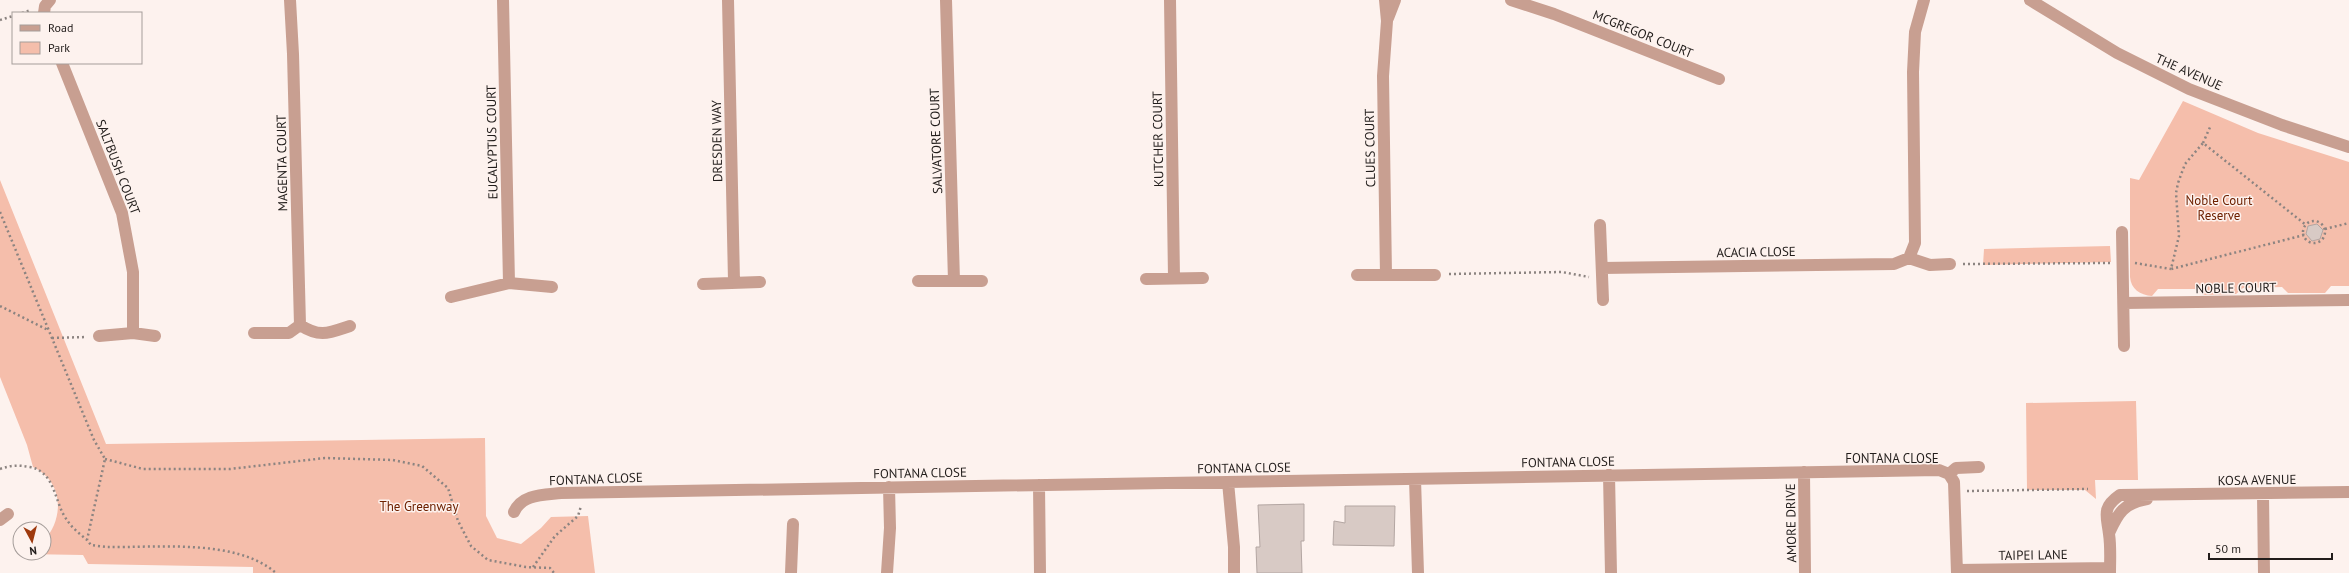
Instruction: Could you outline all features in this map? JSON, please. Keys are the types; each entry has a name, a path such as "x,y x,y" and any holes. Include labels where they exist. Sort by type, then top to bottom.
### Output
{"street":[{"name":"MAGENTA COURT","path":"290,0 300,325"},
{"name":"EUCALYPTUS COURT","path":"503,0 509,283"},
{"name":"DRESDEN WAY","path":"728,0 734,282"},
{"name":"SALVATORE COURT","path":"946,0 954,281"},
{"name":"KUTCHER COURT","path":"1170,0 1174,278"},
{"name":"CLUES COURT","path":"1385,0 1387,21 1383,76 1386,275"},
{"name":"CLUES COURT","path":"1387,21 1395,0"},
{"name":"MCGREGOR COURT","path":"1511,0 1554,14 1719,79"},
{"path":"1924,0 1915,32 1913,72 1915,243 1909,258 1930,265 1950,264"},
{"name":"THE AVENUE","path":"2030,0 2117,53 2189,89 2282,125 2348,147"},
{"name":"SALTBUSH COURT","path":"62,64 122,213 133,272 133,333"},
{"path":"1600,225 1602,300"},
{"path":"2122,232 2124,346"},
{"name":"ACACIA CLOSE","path":"1602,272 1894,264 1909,258"},
{"path":"1357,275 1436,274"},
{"path":"1146,279 1203,278"},
{"path":"918,281 982,281"},
{"path":"703,284 760,282"},
{"path":"451,297 509,283 552,287"},
{"name":"NOBLE COURT","path":"2124,303 2349,300"},
{"path":"254,333 289,333 300,325 313,334 328,334 350,326"},
{"path":"99,336 133,333 155,336"},
{"name":"FONTANA CLOSE","path":"514,512 518,504 533,496 584,492 1935,470 1949,474 1956,468 1979,467"},
{"name":"AMORE DRIVE","path":"1804,472 1805,573"},
{"path":"1949,474 1952,479 1954,491 1957,571"},
{"path":"1609,475 1611,573"},
{"path":"1415,479 1418,573"},
{"path":"1228,482 1234,547 1234,573"},
{"path":"1038,485 1040,573"},
{"path":"887,573 890,528 889,487"},
{"name":"KOSA AVENUE","path":"2110,571 2109,533 2117,514 2119,503 2166,496 2349,492"},
{"path":"2263,494 2264,573"},
{"path":"791,573 793,524"},
{"name":"TAIPEI LANE","path":"1957,571 2110,571"}],"path":[{"path":"0,20 12,16"},
{"path":"2171,269 2179,236 2176,193 2178,183 2185,164 2203,143 2211,125"},
{"path":"2203,143 2306,225"},
{"path":"0,212 94,440 105,459 91,528 87,540"},
{"path":"2304,235 2310,242 2317,243 2323,239 2325,229 2321,224 2315,222 2306,225"},
{"path":"2325,229 2349,223"},
{"path":"2304,235 2306,225"},
{"path":"1950,264 2142,263 2171,269 2304,235"},
{"path":"1436,274 1562,272 1587,277 1602,272"},
{"path":"0,306 49,331"},
{"path":"52,338 99,336"},
{"path":"105,459 143,469 230,469 325,458 393,460 422,466 448,488 458,521 470,546 488,560 550,568 554,573"},
{"path":"0,469 10,465 39,469 45,474 67,520 91,545 106,547 223,551 247,556 265,564 276,573"},
{"path":"1954,491 2088,489"},
{"path":"533,567 555,536 578,516 584,492"}],"green space":[{"name":"Noble Court Reserve","path":"2183,101 2258,133 2349,162 2349,286 2331,286 2325,293 2288,293 2282,287 2243,288 2236,294 2203,295 2197,289 2158,289 2152,296 2140,293 2134,288 2130,277 2130,178 2139,180"},
{"name":"The Greenway","path":"0,180 106,444 485,438 486,516 497,538 521,544 541,528 551,517 588,516 595,573 253,573 253,567 88,564 83,555 52,554 52,529 58,511 58,500 50,481 43,473 33,467 27,445 0,377"},
{"path":"2110,246 2111,262 1983,265 1984,249"},
{"path":"2136,401 2138,480 2095,480 2096,499 2085,490 2027,490 2026,403"}],"building":[{"path":"2317,224 2323,230 2320,239 2312,241 2306,234 2308,226"},
{"path":"1304,504 1304,541 1301,541 1302,573 1257,573 1256,547 1260,547 1258,505"},
{"path":"1345,506 1395,506 1394,546 1333,545 1334,521 1345,523"}]}
